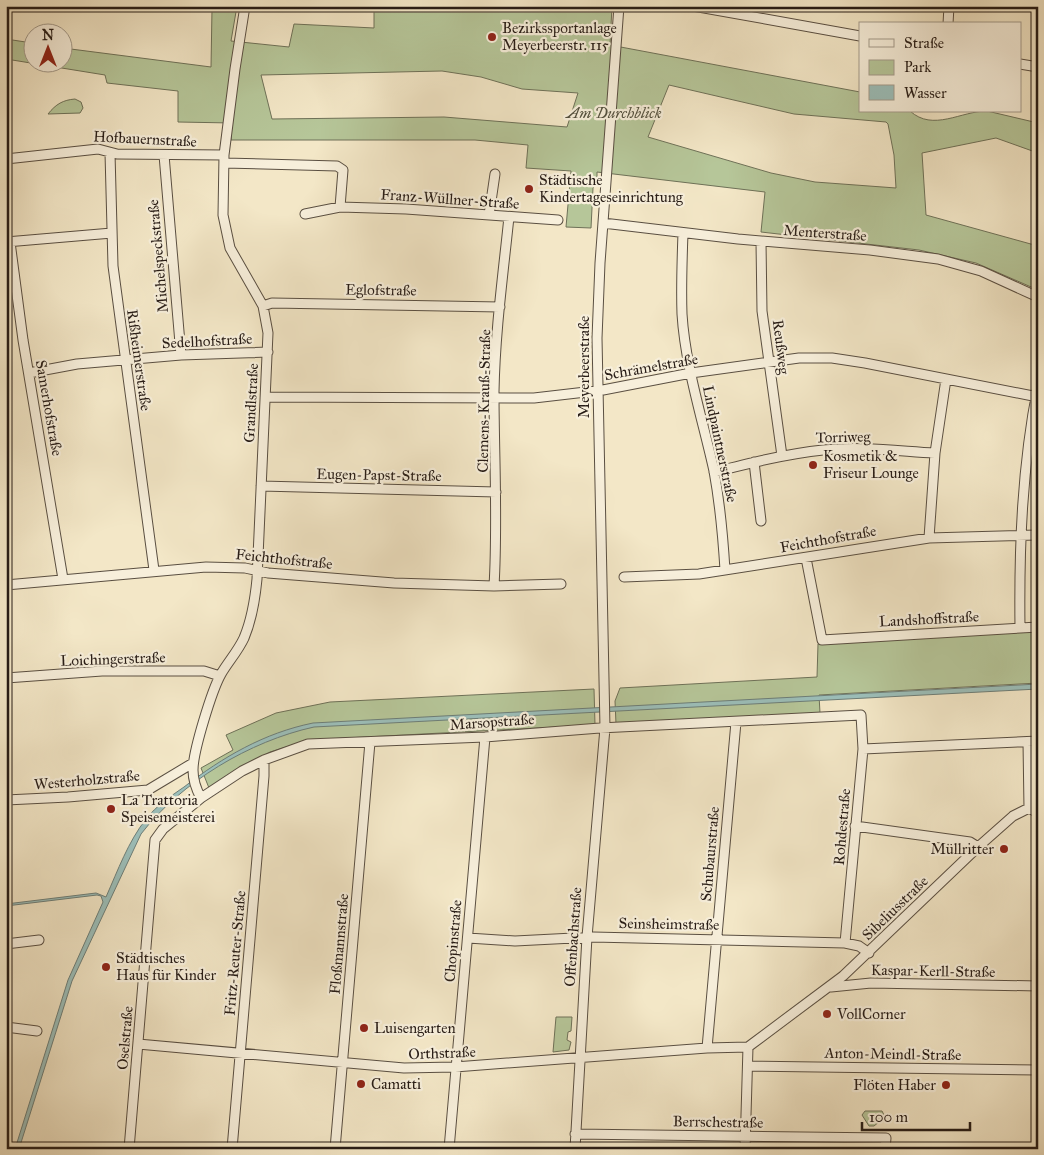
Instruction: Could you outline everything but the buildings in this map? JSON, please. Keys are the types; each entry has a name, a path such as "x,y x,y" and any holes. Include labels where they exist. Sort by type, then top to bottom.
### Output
{"street":[{"name":"Grandlstraße","path":"201,798 195,788 193,768 204,722 220,676 243,640 254,612 258,571 268,333 263,306 230,248 223,215 224,159 234,69 245,6"},
{"name":"Meyerbeerstraße","path":"605,728 597,390 598,294 619,6"},
{"path":"692,6 859,36"},
{"path":"948,22 949,6"},
{"path":"1022,64 1038,66"},
{"name":"Hofbauernstraße","path":"6,159 98,149 110,153 224,159"},
{"name":"Rißheimerstraße","path":"110,153 113,266 154,570"},
{"name":"Michelspeckstraße","path":"164,155 181,355"},
{"path":"224,159 337,166 343,170 340,207"},
{"path":"489,215 495,174"},
{"name":"Franz-Wüllner-Straße","path":"305,214 340,207 406,209 558,220"},
{"name":"Clemens-Krauß-Straße","path":"494,586 497,542 495,399 500,307 509,217"},
{"name":"Menterstraße","path":"603,223 761,242 870,250 938,259 981,271 1038,297"},
{"path":"8,242 112,233"},
{"name":"Lindpaintnerstraße","path":"683,233 682,315 691,374 720,506 725,570"},
{"name":"Samerhofstraße","path":"8,242 63,579"},
{"name":"Reußweg","path":"761,242 762,312 782,456"},
{"name":"Eglofstraße","path":"263,306 272,303 309,303 500,307"},
{"name":"Sedelhofstraße","path":"29,373 77,364 181,355 268,352"},
{"name":"Schrämelstraße","path":"265,397 534,398 799,358 832,358 1037,397"},
{"path":"929,538 934,453 946,379"},
{"path":"1020,628 1020,534 1025,464 1038,386"},
{"name":"Torriweg","path":"714,472 782,456 825,450 862,449 934,453"},
{"path":"754,462 761,521"},
{"name":"Eugen-Papst-Straße","path":"261,486 496,492"},
{"name":"Feichthofstraße","path":"624,577 699,574 929,538 1038,535"},
{"name":"Landshoffstraße","path":"806,558 822,640 1038,627"},
{"name":"Feichthofstraße","path":"6,585 206,566 245,568 258,571 394,583 494,586 560,584"},
{"name":"Loichingerstraße","path":"6,678 102,671 204,671 220,676"},
{"name":"Marsopstraße","path":"155,840 163,829 201,798 242,771 264,760 308,744 485,737 605,728 861,715"},
{"name":"Rohdestraße","path":"845,943 863,749 861,715"},
{"name":"Schubaurstraße","path":"706,1048 736,722"},
{"name":"Offenbachstraße","path":"575,1149 586,937 605,728"},
{"name":"Chopinstraße","path":"449,1149 485,737"},
{"path":"863,749 1038,741"},
{"name":"Floßmannstraße","path":"335,1149 370,742"},
{"path":"1028,742 1029,808 1038,813"},
{"name":"Fritz-Reuter-Straße","path":"232,1149 264,760"},
{"name":"Westerholzstraße","path":"6,800 148,790 193,768"},
{"name":"Sibeliusstraße","path":"748,1047 828,988 869,953 978,846 1013,816 1029,808"},
{"path":"855,826 970,842 978,846"},
{"name":"Oselstraße","path":"128,1149 155,840"},
{"name":"Seinsheimstraße","path":"468,938 515,941 586,937 716,938 845,943 859,946 869,953"},
{"path":"6,944 38,940"},
{"name":"Kaspar-Kerll-Straße","path":"828,988 871,983 1038,986"},
{"path":"6,1027 36,1032"},
{"name":"Orthstraße","path":"138,1044 404,1068 455,1067 706,1048 748,1047"},
{"path":"745,1149 748,1047"},
{"name":"Anton-Meindl-Straße","path":"748,1066 1038,1070"},
{"name":"Berrschestraße","path":"575,1134 886,1138 885,1149"}],"green space":[{"name":"Am Durchblick","path":"73,6 237,6 231,41 289,47 294,24 374,28 374,6 612,6 610,45 859,92 859,112 912,112 928,120 938,120 977,112 991,112 1038,123 1038,153 996,138 922,153 926,215 1038,246 1038,290 976,263 919,250 761,232 765,192 597,172 597,182 593,188 591,228 566,227 571,171 526,168 528,145 475,140 231,140 232,123 178,122 178,91 107,83 105,75 72,70 72,49 211,67 212,9 73,10","holes":["442,71 481,77 522,89 578,93 567,127 444,117 272,119 261,75","669,85 794,114 886,122 894,155 896,188 815,182 771,173 648,137"]},
{"name":"Am Durchblick","path":"6,39 22,41 22,62 6,59"},
{"path":"75,99 81,102 83,108 80,113 48,114 60,103"},
{"path":"1038,631 1038,683 819,695 820,713 616,724 615,701 620,688 817,677 818,644"},
{"path":"594,689 595,725 308,740 270,752 209,788 201,768 233,750 226,735 276,713 330,702"},
{"path":"556,1017 572,1017 571,1031 568,1032 567,1040 571,1042 569,1050 553,1052"},
{"path":"865,1111 882,1111 885,1117 874,1126 869,1126 862,1115"}],"water":[{"path":"1038,684 1038,689 314,727 266,742 218,766 196,781 157,815 141,834 72,981 19,1149 15,1149 68,980 103,902 101,896 97,895 6,906 6,904 96,893 106,897 134,837 154,810 229,756 261,740 295,727 313,723"}],"place":[{"name":"Bezirkssportanlage Meyerbeerstr. 115","path":"492,37"},
{"name":"Städtische Kindertageseinrichtung","path":"529,189"},
{"name":"Kosmetik & Friseur Lounge","path":"813,465"},
{"name":"La Trattoria Speisemeisterei","path":"111,809"},
{"name":"Müllritter","path":"1004,849"},
{"name":"Städtisches Haus für Kinder","path":"106,967"},
{"name":"VollCorner","path":"827,1014"},
{"name":"Luisengarten","path":"364,1028"},
{"name":"Camatti","path":"361,1084"},
{"name":"Flöten Haber","path":"946,1085"}]}
